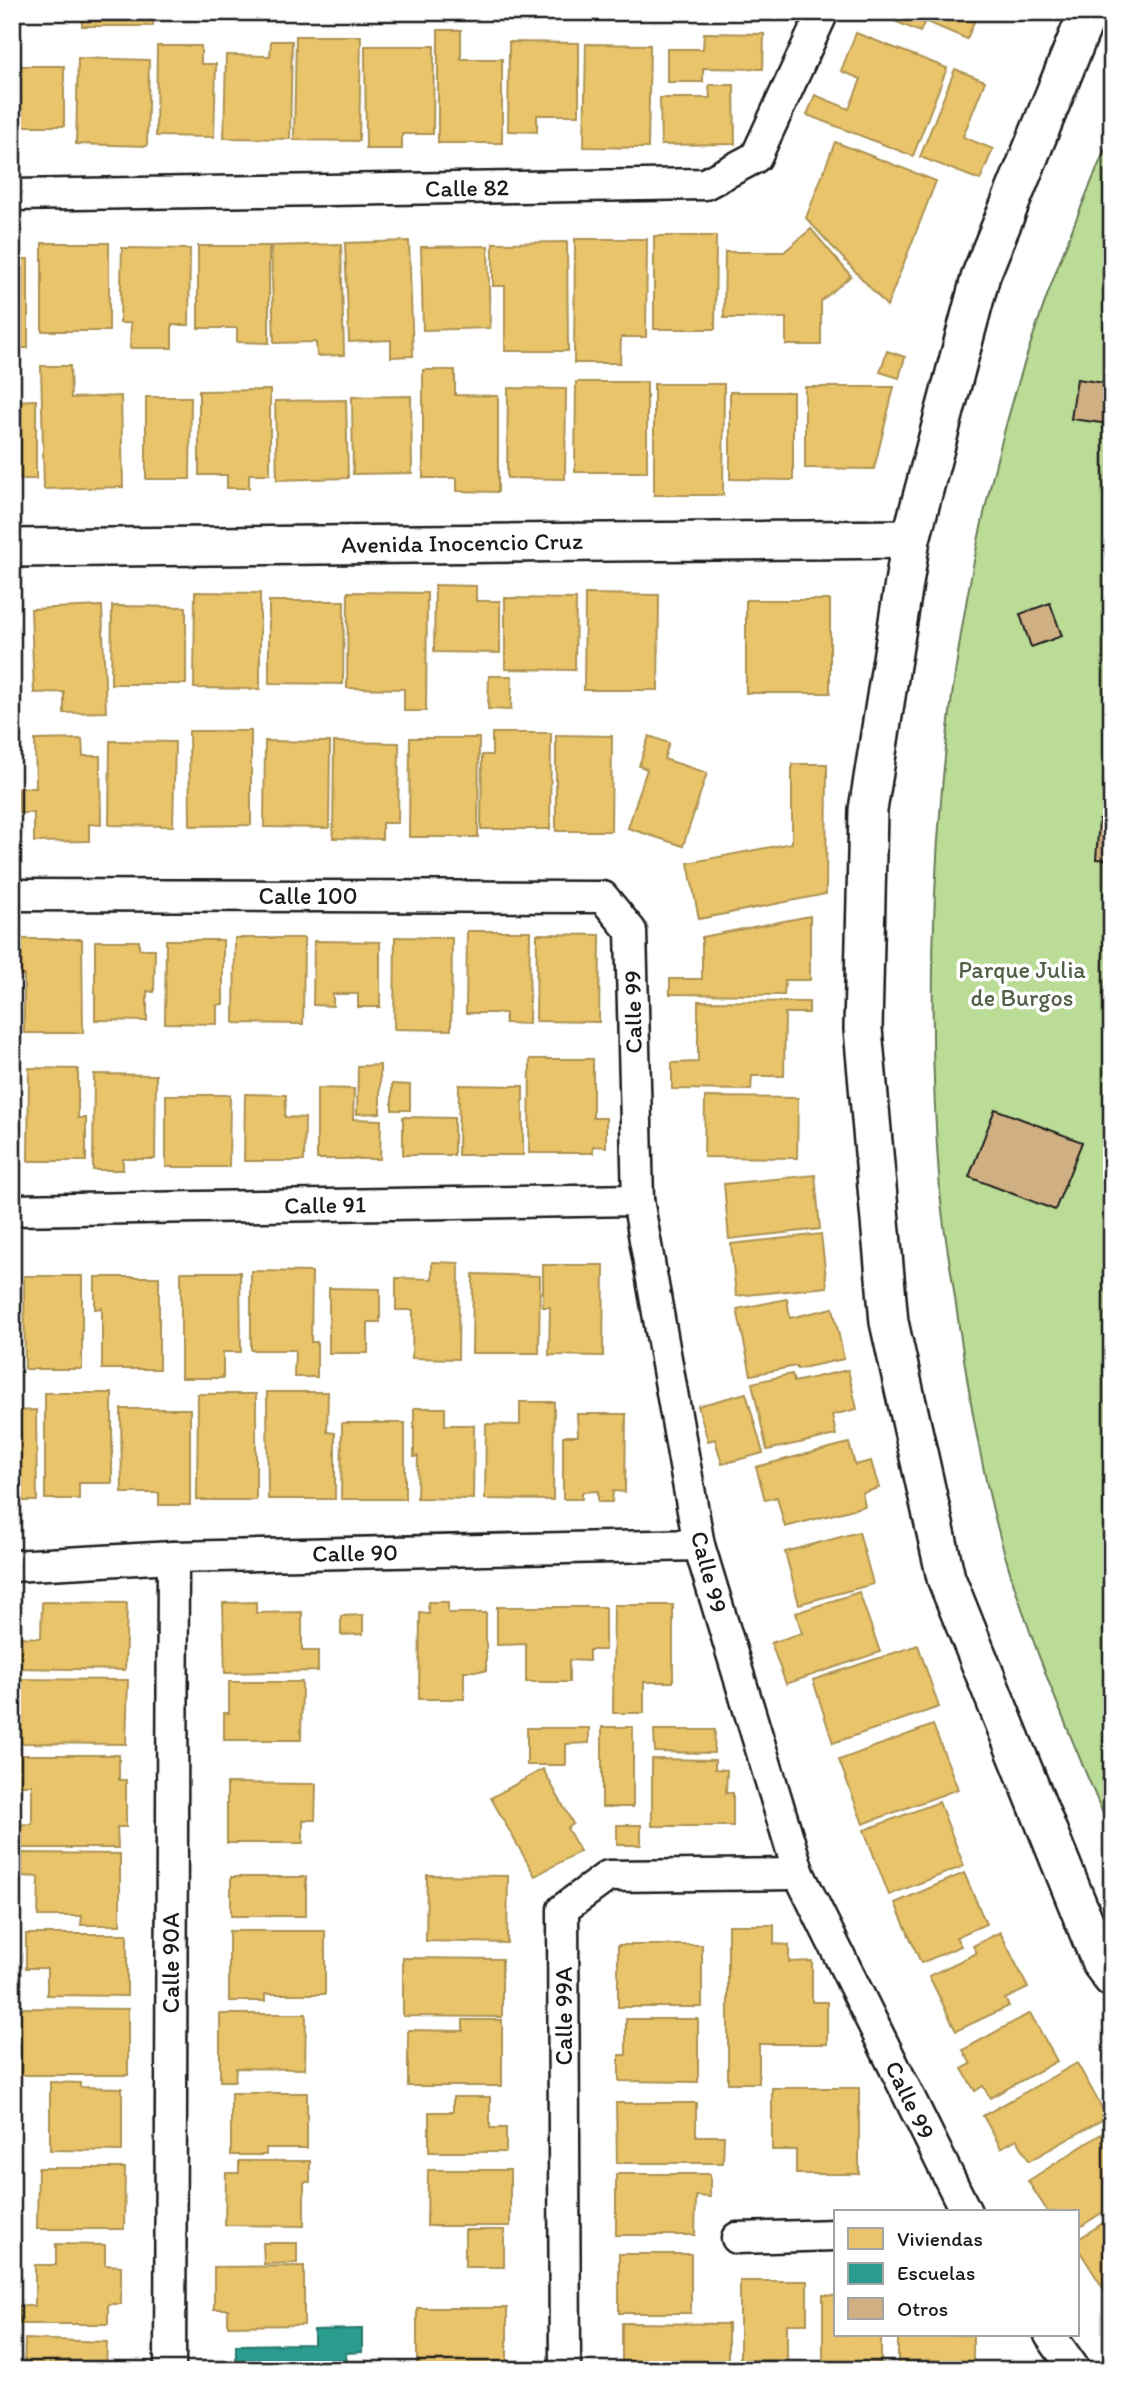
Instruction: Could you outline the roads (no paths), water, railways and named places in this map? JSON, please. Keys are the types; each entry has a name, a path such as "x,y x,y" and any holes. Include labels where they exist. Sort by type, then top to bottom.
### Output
{"street":[{"name":"Calle 82","path":"12,195 705,184 755,157 823,12"},
{"path":"1088,12 981,275 911,539 868,810 863,1030 889,1322 946,1578 1101,1963 1112,1978"},
{"name":"Avenida Inocencio Cruz","path":"12,548 911,539"},
{"name":"Calle 100","path":"12,895 603,897"},
{"name":"Calle 99","path":"603,897 631,931 638,1200 699,1545 799,1874 965,2210"},
{"name":"Calle 91","path":"12,1210 638,1200"},
{"name":"Calle 90","path":"12,1566 173,1557 699,1545"},
{"name":"Calle 90A","path":"170,2370 173,1557"},
{"name":"Calle 99A","path":"565,2370 563,1909 608,1876 799,1874"},
{"path":"737,2238 834,2235"},
{"path":"1051,2336 1075,2370"}],"park label":[{"name":"Parque Julia de Burgos","path":"1022,984"}]}
